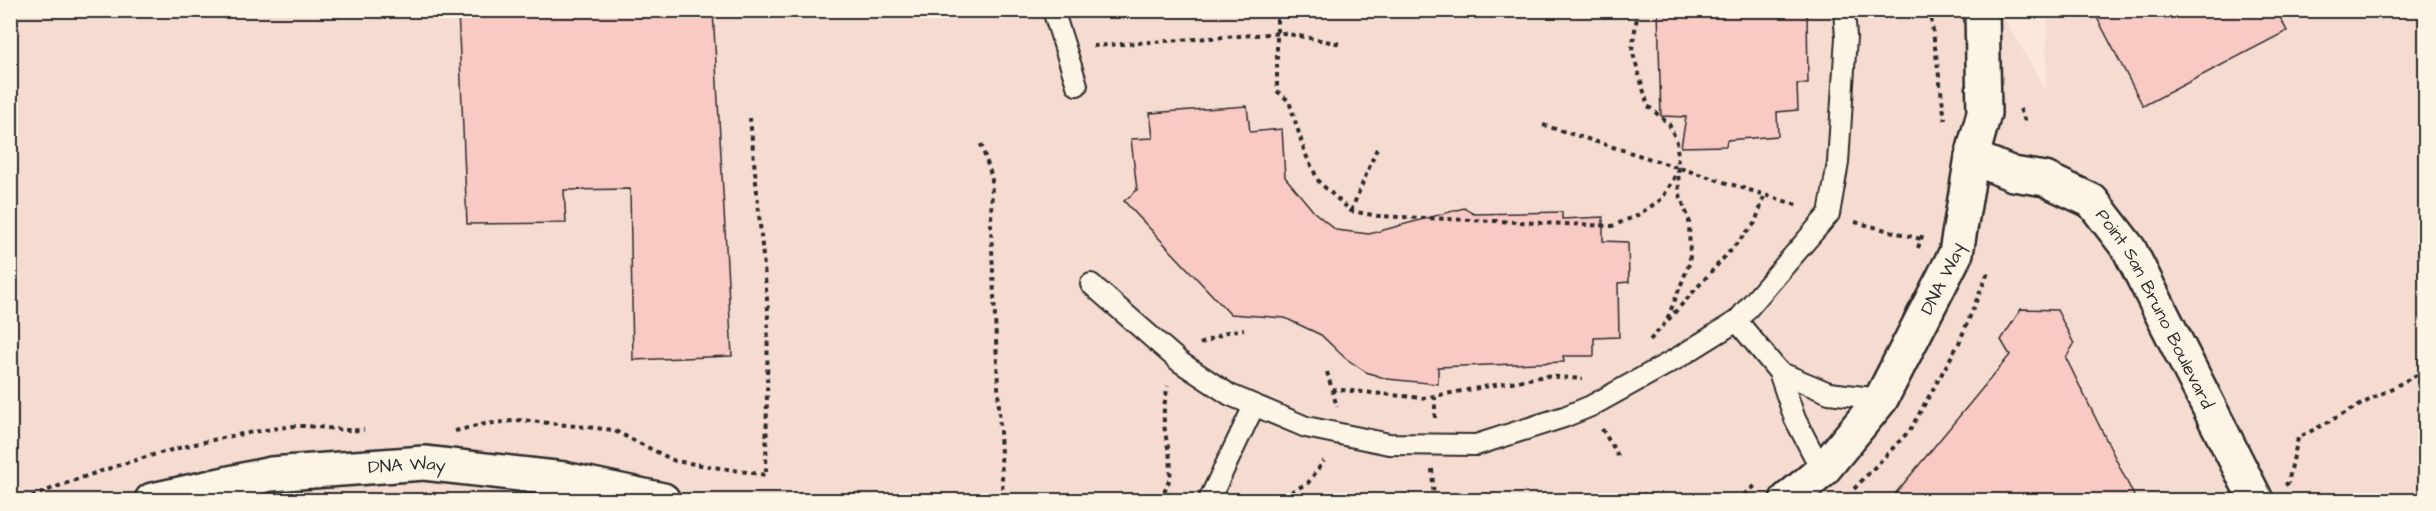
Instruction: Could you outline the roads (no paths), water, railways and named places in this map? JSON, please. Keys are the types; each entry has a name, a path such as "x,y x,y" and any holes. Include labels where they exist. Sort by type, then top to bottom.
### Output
{"main road":[{"name":"DNA Way","path":"1787,501 1822,471 1881,399 1956,253 1972,157 1984,113 1982,10"},
{"name":"Point San Bruno Boulevard","path":"1972,157 2013,174 2045,179 2092,201 2129,249 2255,500"},
{"name":"DNA Way","path":"152,501 270,474 424,463 564,479 663,501"}],"lane":[{"path":"1053,10 1077,85"},
{"path":"1091,284 1180,362 1230,395 1306,427 1389,444 1476,445 1591,406 1737,321 1829,214 1838,163 1846,37 1844,10"},
{"path":"1737,321 1779,372 1795,419 1822,471"},
{"path":"1779,372 1829,393 1881,399"},
{"path":"1209,501 1254,406"}]}
